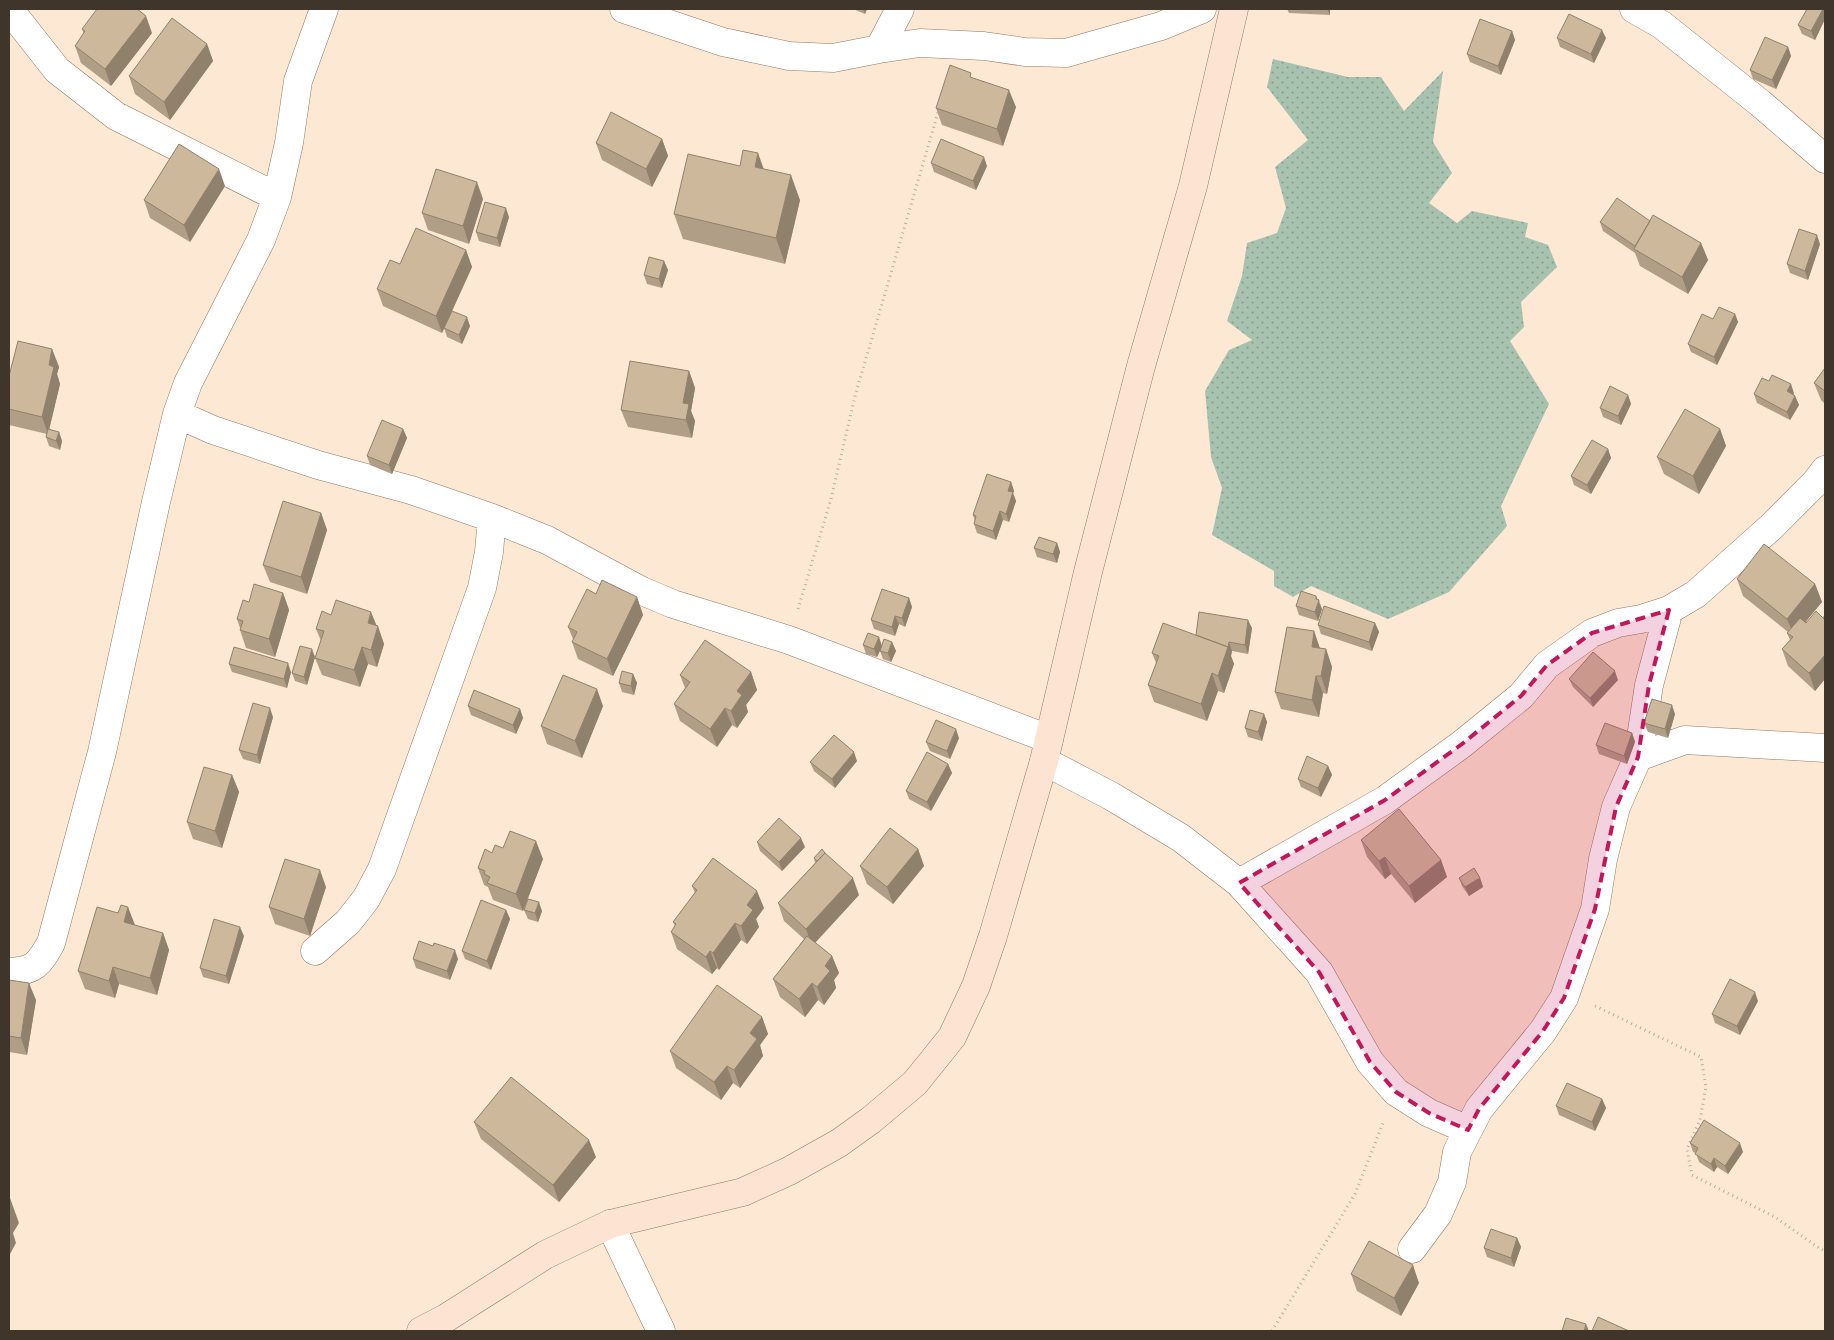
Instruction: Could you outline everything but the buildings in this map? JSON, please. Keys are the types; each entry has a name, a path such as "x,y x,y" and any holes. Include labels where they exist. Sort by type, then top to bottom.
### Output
{"street":[{"path":"9,9 57,70 116,116 277,197"},
{"path":"9,972 24,971 40,962 51,943 102,752 156,502 178,414 188,383 261,240 277,197 289,143 298,81 324,9"},
{"path":"624,9 723,42 789,56 833,58 920,43 984,46 1025,52 1066,53 1161,26 1202,9"},
{"path":"879,49 900,9"},
{"path":"420,1331 446,1318 545,1255 610,1224 743,1192 789,1171 839,1143 871,1120 915,1083 952,1037 976,986 993,936 1046,750 1088,572 1138,376 1194,186 1234,9"},
{"path":"1634,9 1662,25 1760,103 1825,160"},
{"path":"178,414 213,430 309,462 411,490 492,518 547,540 642,591 673,604 789,640 1046,750 1111,796 1181,838 1238,883 1319,972 1370,1062 1396,1092 1428,1113 1468,1130"},
{"path":"1238,883 1385,800 1462,744 1521,696 1547,665 1592,633 1618,623 1641,619 1669,610 1696,594 1733,562 1802,496 1825,470"},
{"path":"315,951 348,922 366,899 382,869 482,588 489,552 492,518"},
{"path":"1412,1249 1438,1214 1452,1182 1457,1152 1479,1109 1543,1031 1564,998 1595,909 1603,859 1616,807 1638,757 1649,685 1669,610"},
{"path":"1638,757 1685,740 1825,748"},
{"path":"610,1224 661,1331"}],"path":[{"path":"789,640 831,499 855,396 942,101"},
{"path":"1564,998 1590,1004 1700,1057 1706,1087 1700,1120 1686,1150 1692,1175 1775,1216 1818,1248 1825,1251"},
{"path":"1272,1331 1355,1194 1396,1092"}],"highlighted area":[{"path":"1669,610 1649,685 1638,757 1616,807 1595,909 1564,998 1543,1031 1479,1109 1468,1130 1429,1113 1396,1092 1370,1062 1319,972 1239,883 1385,800 1462,744 1521,696 1547,665 1592,633"}],"green space":[{"path":"1273,59 1348,77 1381,77 1404,111 1443,71 1433,142 1452,173 1429,203 1457,223 1472,211 1528,223 1525,237 1548,245 1557,267 1521,302 1524,327 1510,341 1549,404 1501,506 1507,526 1449,592 1388,619 1311,586 1293,597 1274,586 1274,571 1212,535 1222,488 1211,457 1205,391 1229,350 1252,340 1227,321 1242,276 1247,243 1277,233 1286,208 1275,167 1308,140 1267,87"}]}
